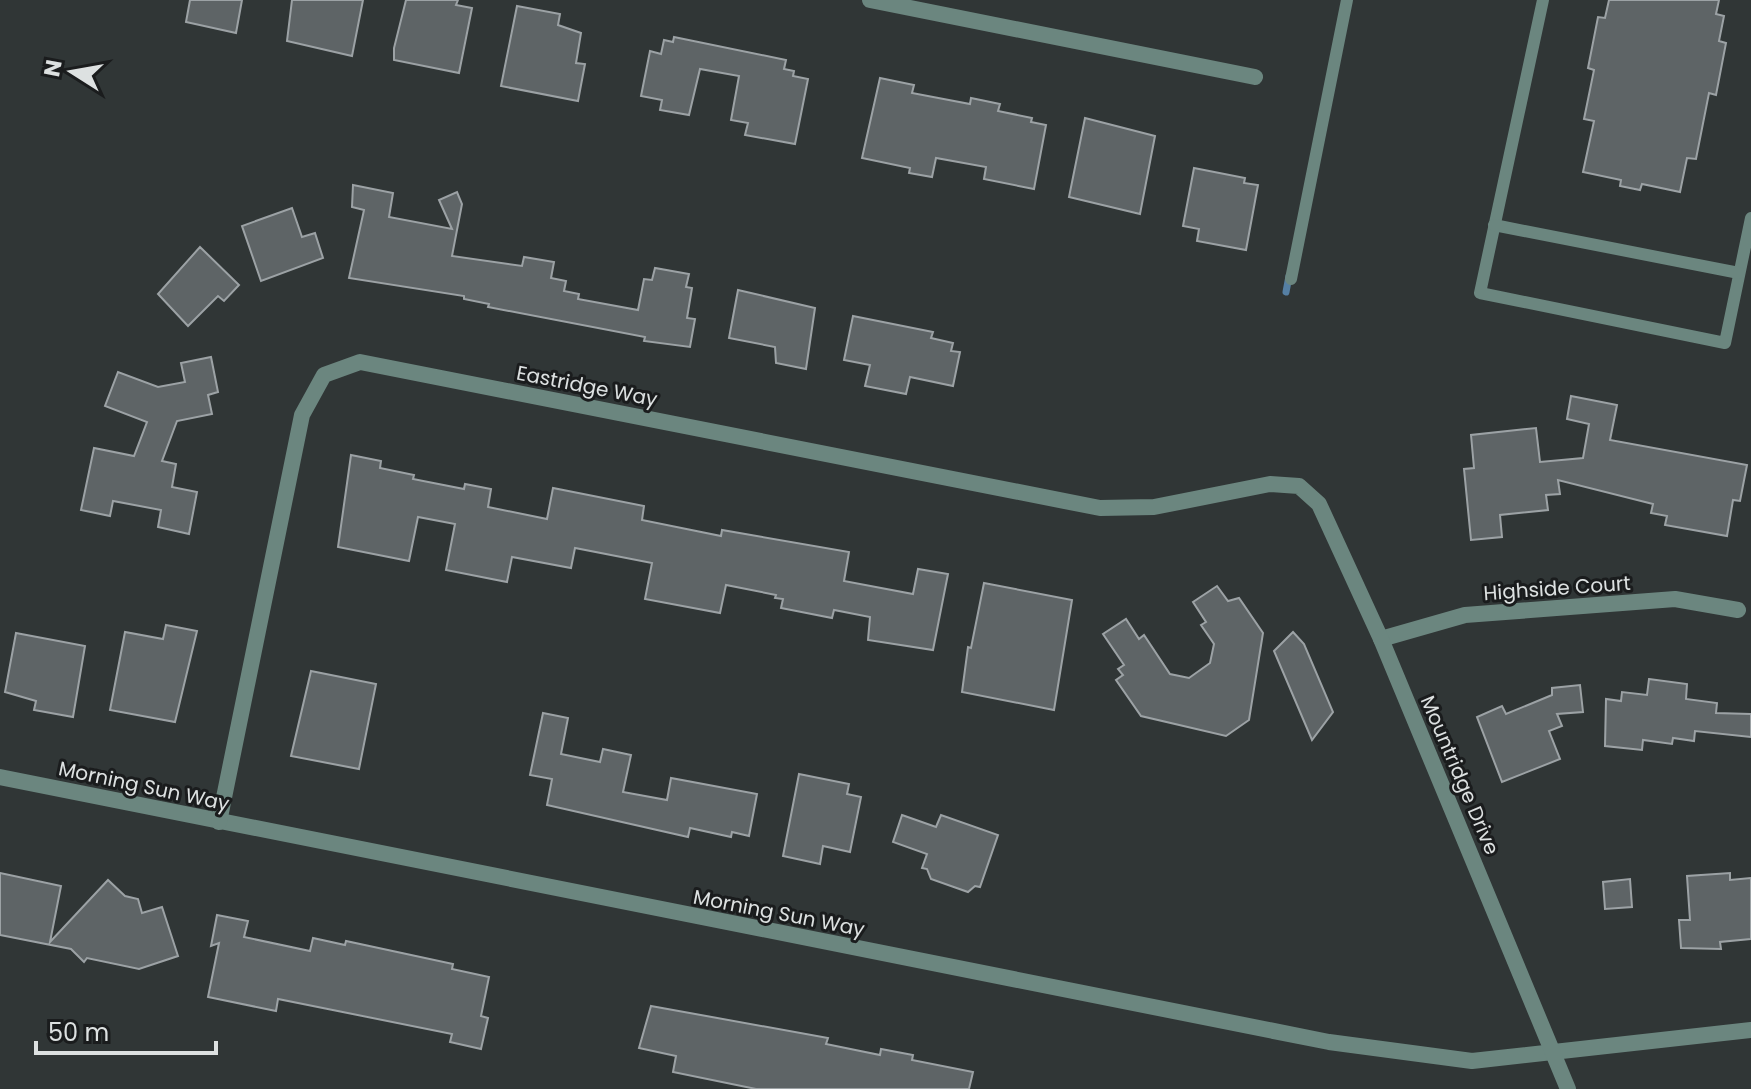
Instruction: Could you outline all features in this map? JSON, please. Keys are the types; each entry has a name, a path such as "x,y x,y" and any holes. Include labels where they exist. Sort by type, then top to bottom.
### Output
{"street":[{"path":"870,0 1255,77"},
{"name":"Eastridge Way","path":"219,822 302,415 324,375 360,362 1100,508 1154,507 1270,484 1299,486"},
{"name":"Mountridge Drive","path":"1299,486 1319,504 1381,639 1568,1089"},
{"name":"Highside Court","path":"1381,639 1480,614 1675,599 1738,610"},
{"name":"Morning Sun Way","path":"0,777 1329,1042 1472,1061 1751,1030"}],"lane":[{"path":"1291,279 1347,0"},
{"path":"1543,0 1480,293 1725,343 1751,218"},
{"path":"1494,225 1739,273"}],"building":[{"path":"190,0 242,0 236,33 186,22"},
{"path":"292,0 363,0 352,56 287,41"},
{"path":"406,0 458,0 456,5 472,8 459,73 394,60"},
{"path":"1609,0 1719,0 1716,14 1724,16 1719,41 1726,43 1716,95 1709,93 1696,159 1687,158 1680,192 1642,184 1640,190 1620,186 1621,180 1583,172 1594,121 1584,119 1594,70 1588,68 1598,17 1605,18"},
{"path":"517,6 560,14 558,25 581,33 576,63 585,64 578,101 501,86"},
{"path":"674,37 786,60 784,69 794,71 793,76 808,79 795,144 745,135 748,123 731,120 739,76 700,69 689,115 660,110 662,100 641,96 650,51 661,54 664,40 673,42"},
{"path":"880,78 914,85 912,93 970,104 971,98 1000,104 998,111 1032,118 1031,122 1046,125 1034,189 984,179 986,167 936,158 932,177 909,173 910,168 862,158"},
{"path":"1085,118 1155,136 1140,214 1069,197"},
{"path":"1194,168 1245,178 1244,183 1258,185 1246,250 1197,241 1199,229 1183,226"},
{"path":"353,185 393,193 389,217 452,229 439,200 457,192 462,204 452,256 522,266 524,257 554,262 551,278 566,281 564,291 579,294 578,299 638,310 644,279 652,280 655,268 689,274 686,287 692,288 687,318 695,319 690,347 644,341 645,337 488,307 489,304 464,299 464,296 349,278 364,210 352,207"},
{"path":"292,208 302,237 315,233 323,258 261,281 242,226"},
{"path":"200,247 239,285 224,301 218,296 188,326 158,294"},
{"path":"738,290 815,308 806,369 776,363 775,347 729,338"},
{"path":"853,316 933,332 931,338 953,343 951,351 960,352 953,386 910,377 906,394 865,386 870,365 844,360"},
{"path":"211,357 218,392 208,395 212,414 177,421 162,461 176,464 172,487 197,492 189,534 158,527 161,510 113,501 110,516 81,510 94,448 134,456 147,422 105,406 118,372 158,387 185,382 181,363"},
{"path":"1571,396 1617,405 1610,440 1747,465 1740,501 1733,500 1727,536 1665,525 1667,516 1651,513 1653,504 1558,480 1560,494 1546,495 1548,510 1500,515 1502,537 1471,540 1464,469 1474,468 1471,435 1536,428 1540,462 1583,458 1589,424 1567,419"},
{"path":"351,455 381,461 380,468 414,475 413,479 464,489 465,484 491,489 488,507 547,519 553,488 644,506 642,520 721,536 722,530 849,552 844,581 913,594 918,569 948,574 933,650 868,640 870,617 834,610 832,618 781,608 783,599 775,598 776,595 726,585 720,613 645,599 652,563 575,548 571,568 512,557 507,582 446,570 455,524 418,517 409,561 338,547"},
{"path":"984,583 1072,600 1054,710 962,692 968,647 971,648"},
{"path":"1217,586 1228,601 1239,598 1263,633 1249,720 1226,736 1141,716 1116,680 1123,675 1118,669 1124,665 1103,634 1126,619 1139,639 1144,635 1170,674 1189,678 1210,663 1214,644 1201,625 1206,622 1193,602"},
{"path":"166,625 197,631 175,722 110,710 125,632 163,639"},
{"path":"1293,632 1304,644 1333,712 1312,740 1274,651"},
{"path":"16,633 85,646 73,717 34,710 36,701 5,692"},
{"path":"311,671 376,684 359,769 291,756"},
{"path":"1649,679 1687,684 1686,699 1717,703 1716,713 1751,714 1751,737 1695,731 1694,741 1673,738 1672,744 1643,740 1642,750 1605,746 1606,699 1621,701 1622,692 1647,695"},
{"path":"1580,685 1583,712 1557,714 1562,726 1549,731 1560,759 1502,782 1477,717 1502,706 1506,714 1552,695 1552,688"},
{"path":"543,713 568,718 561,754 600,762 603,749 631,755 623,792 667,800 671,778 757,794 749,836 732,832 731,837 690,828 688,837 547,805 552,779 530,775"},
{"path":"799,774 849,784 847,794 861,797 850,852 823,846 820,864 783,856"},
{"path":"902,815 936,827 941,815 998,835 980,887 975,886 968,892 931,879 927,869 922,868 927,854 893,842"},
{"path":"0,873 61,886 50,942 108,880 125,896 138,899 142,913 162,907 178,956 139,969 87,958 84,962 71,949 0,935"},
{"path":"1730,873 1730,880 1751,878 1751,939 1720,942 1721,949 1681,948 1679,920 1690,920 1687,876"},
{"path":"1630,879 1632,907 1605,909 1603,882"},
{"path":"217,915 248,921 244,937 310,951 313,938 345,945 346,941 453,964 452,969 489,977 481,1016 488,1018 481,1049 450,1042 452,1034 278,999 276,1011 208,997 219,943 211,946"},
{"path":"651,1006 828,1038 826,1044 880,1055 881,1049 913,1055 912,1060 973,1072 969,1089 756,1089 673,1072 676,1056 639,1048"}],"waterway":[{"path":"1286,292 1289,276"}]}
